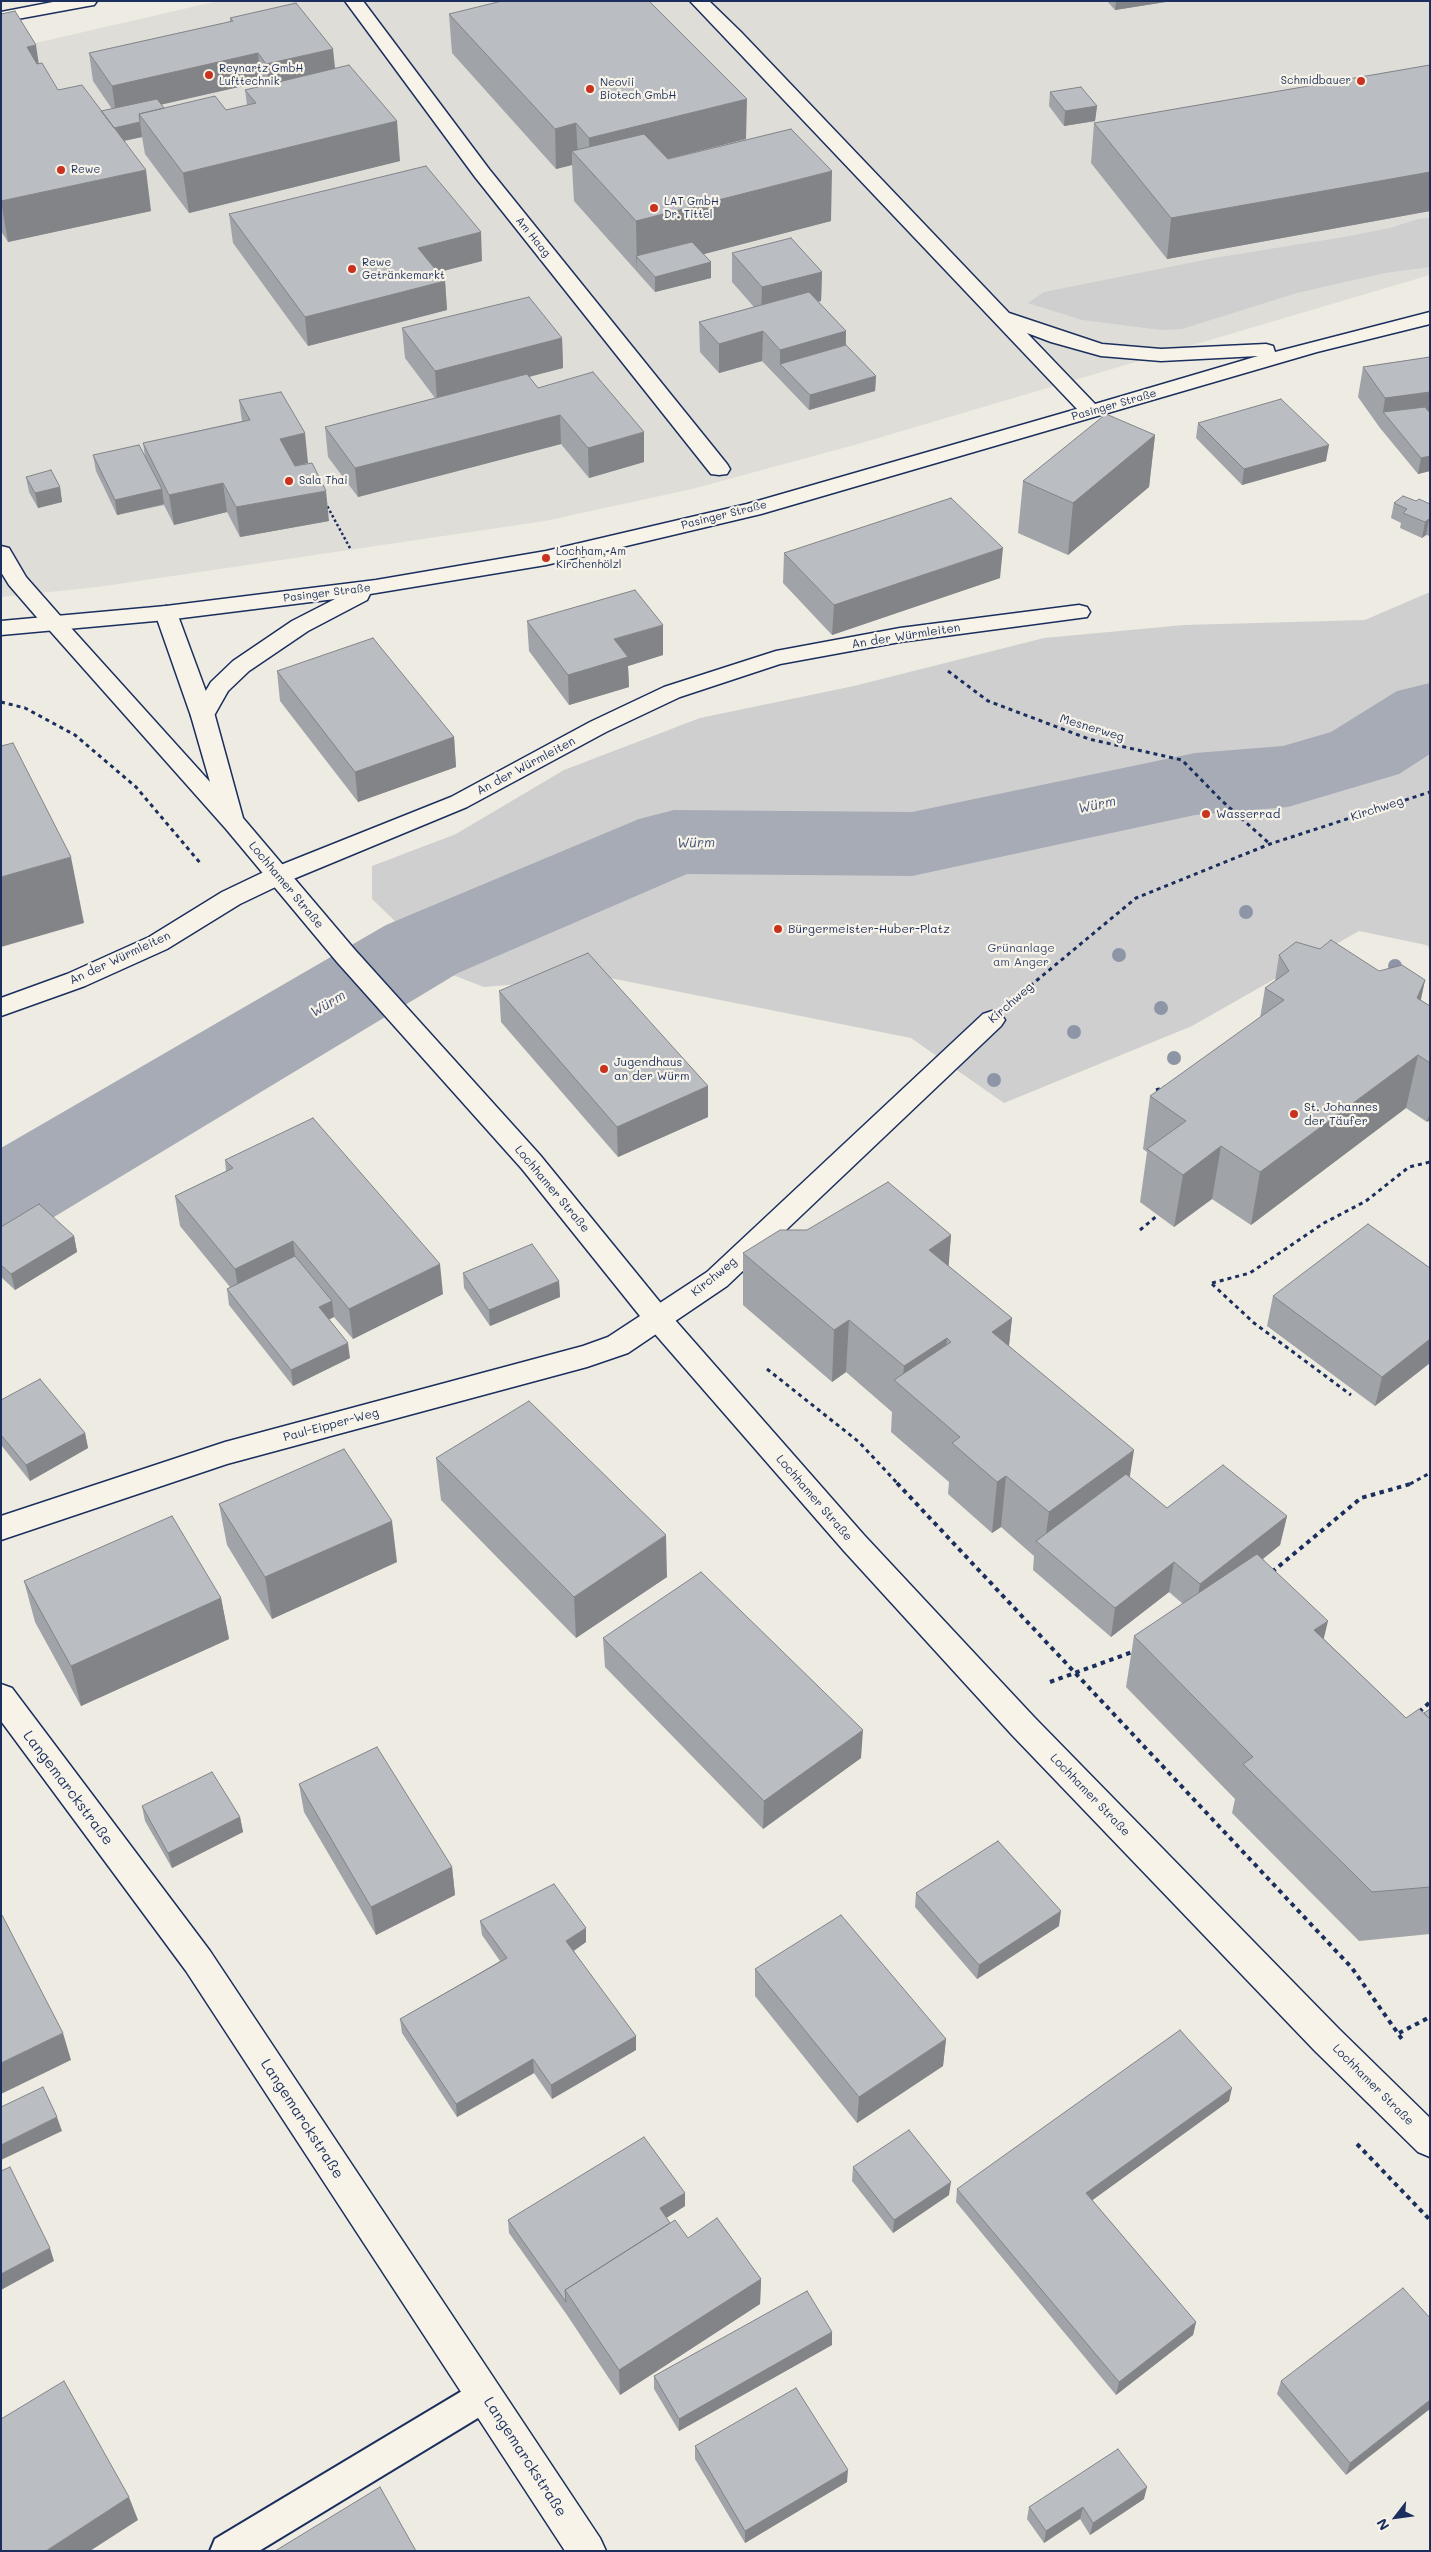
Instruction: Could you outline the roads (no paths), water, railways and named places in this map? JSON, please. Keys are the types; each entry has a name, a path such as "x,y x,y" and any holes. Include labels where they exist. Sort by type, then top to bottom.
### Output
{"main road":[{"path":"1,17 88,1"},
{"name":"Am Haag","path":"354,1 482,173 718,469"},
{"path":"699,1 708,7 1002,315 1091,412"},
{"path":"1002,315 1058,338 1101,350 1124,353 1161,355 1310,348"},
{"name":"Pasinger Straße","path":"1,628 166,613 383,586 546,558 753,508 1310,348 1430,318"},
{"name":"Lochhamer Straße","path":"1,553 17,580 54,624 234,823 346,956 531,1162 658,1319 854,1543 1000,1701 1327,2040 1430,2141"},
{"path":"203,716 219,687 242,666 300,626 383,586"},
{"name":"An der Würmleiten","path":"1,1007 76,980 158,943 231,898 277,876 459,802 598,727 672,692 776,658 900,635 1078,612"},
{"name":"Lochhamer Straße","path":"166,613 203,716 234,823"},
{"name":"Kirchweg","path":"658,1319 717,1278 992,1020"},
{"name":"Paul-Eipper-Weg","path":"1,1528 96,1498 225,1453 587,1356 618,1345 658,1319"},
{"name":"Langemarckstraße","path":"1,1697 198,1961 587,2551"}],"lane":[{"path":"228,2551 484,2396"}],"waterway":[{"name":"Würm","path":"1,1198 422,949 674,842 912,844 1195,784 1288,776 1365,753 1430,712"}],"place":[{"name":"Reynartz GmbH Lufttechnik","path":"209,75"},
{"name":"Schmidbauer","path":"1361,81"},
{"name":"Neovii Biotech GmbH","path":"590,89"},
{"name":"Rewe","path":"61,170"},
{"name":"LAT GmbH Dr. Tittel","path":"654,208"},
{"name":"Rewe Getränkemarkt","path":"352,269"},
{"name":"Sala Thai","path":"289,481"},
{"name":"Lochham, Am Kirchenhölzl","path":"546,558"},
{"name":"Wasserrad","path":"1206,814"},
{"name":"Bürgermeister-Huber-Platz","path":"778,929"},
{"name":"Jugendhaus an der Würm","path":"604,1069"},
{"name":"St. Johannes der Täufer","path":"1294,1114"}],"park label":[{"name":"Grünanlage am Anger","path":"1021,955"}]}
